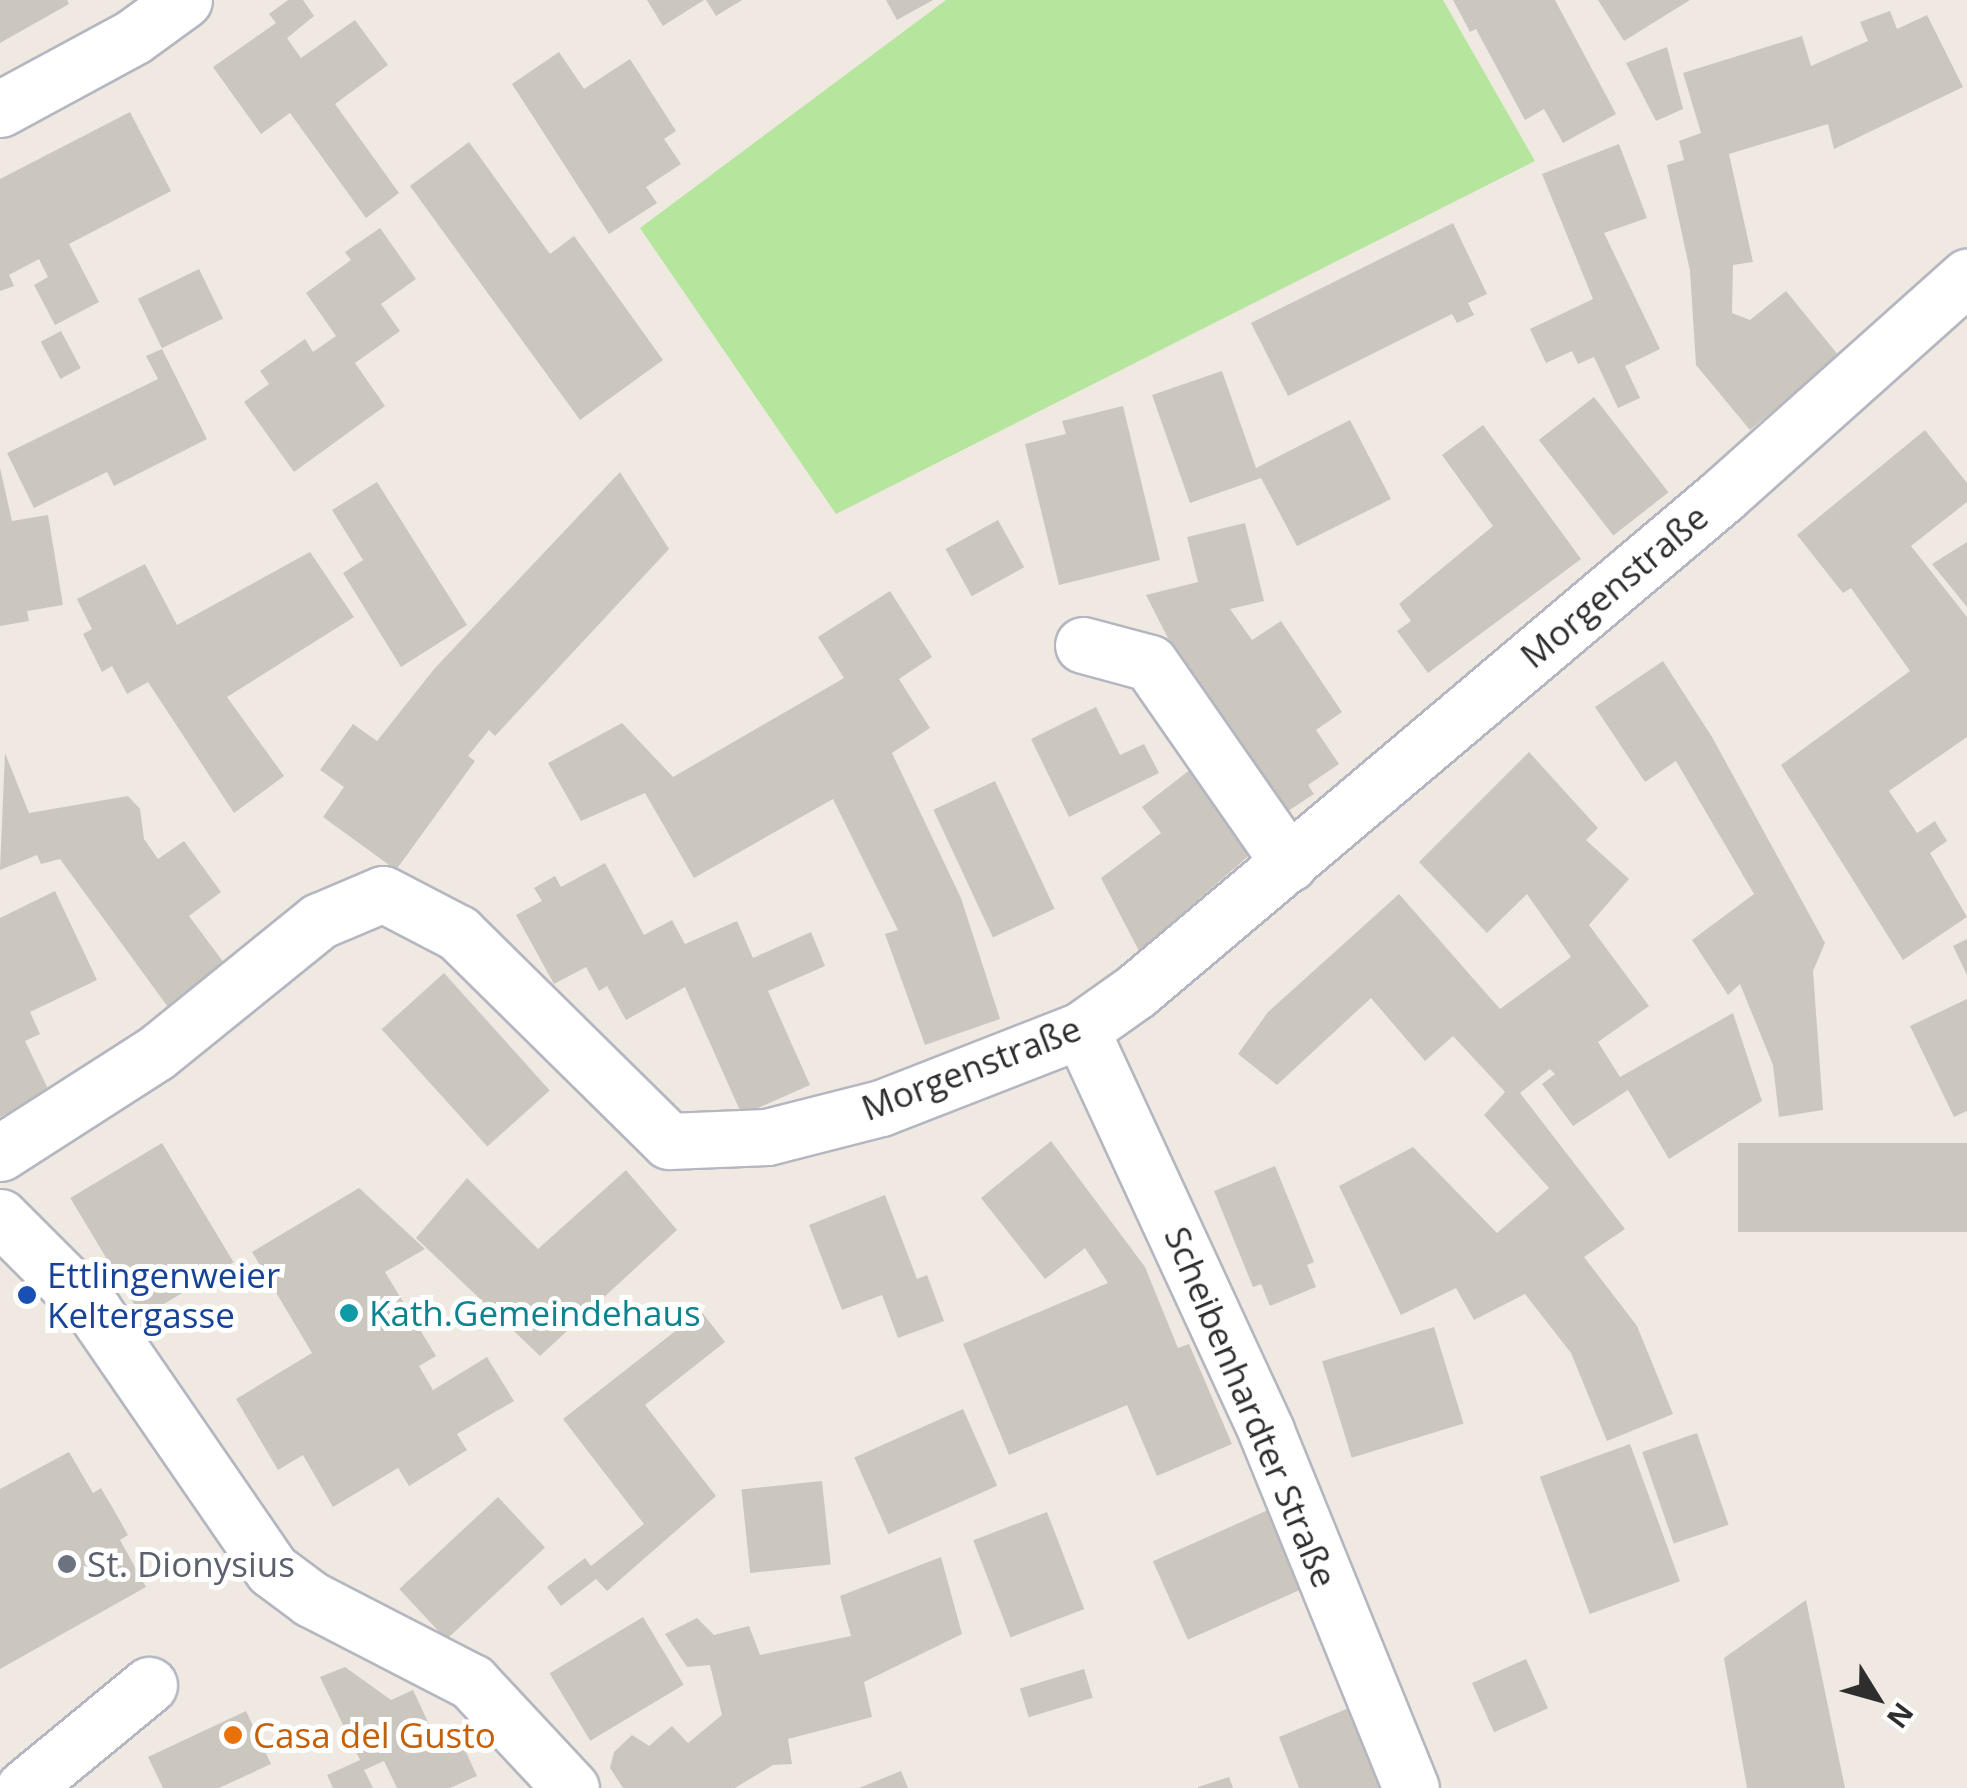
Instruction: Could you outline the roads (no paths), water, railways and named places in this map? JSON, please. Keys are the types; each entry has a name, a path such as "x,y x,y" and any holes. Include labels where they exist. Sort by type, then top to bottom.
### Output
{"street":[{"path":"0,109 133,37 184,0"},
{"name":"Morgenstraße","path":"0,1153 156,1053 282,946 319,921 382,894 458,933 669,1141 766,1137 881,1108 1081,1030 1289,863 1722,496 1967,277"},
{"path":"1084,645 1150,662 1289,863"},
{"name":"Scheibenhardter Straße","path":"1081,1030 1266,1431 1411,1788"},
{"path":"0,1217 94,1310 272,1570 311,1599 472,1682 570,1788"},
{"path":"24,1788 149,1685"}],"place":[{"name":"Ettlingenweier Keltergasse","path":"27,1295"},
{"name":"Kath.Gemeindehaus","path":"349,1313"},
{"name":"St. Dionysius","path":"67,1564"},
{"name":"Casa del Gusto","path":"233,1735"}]}
